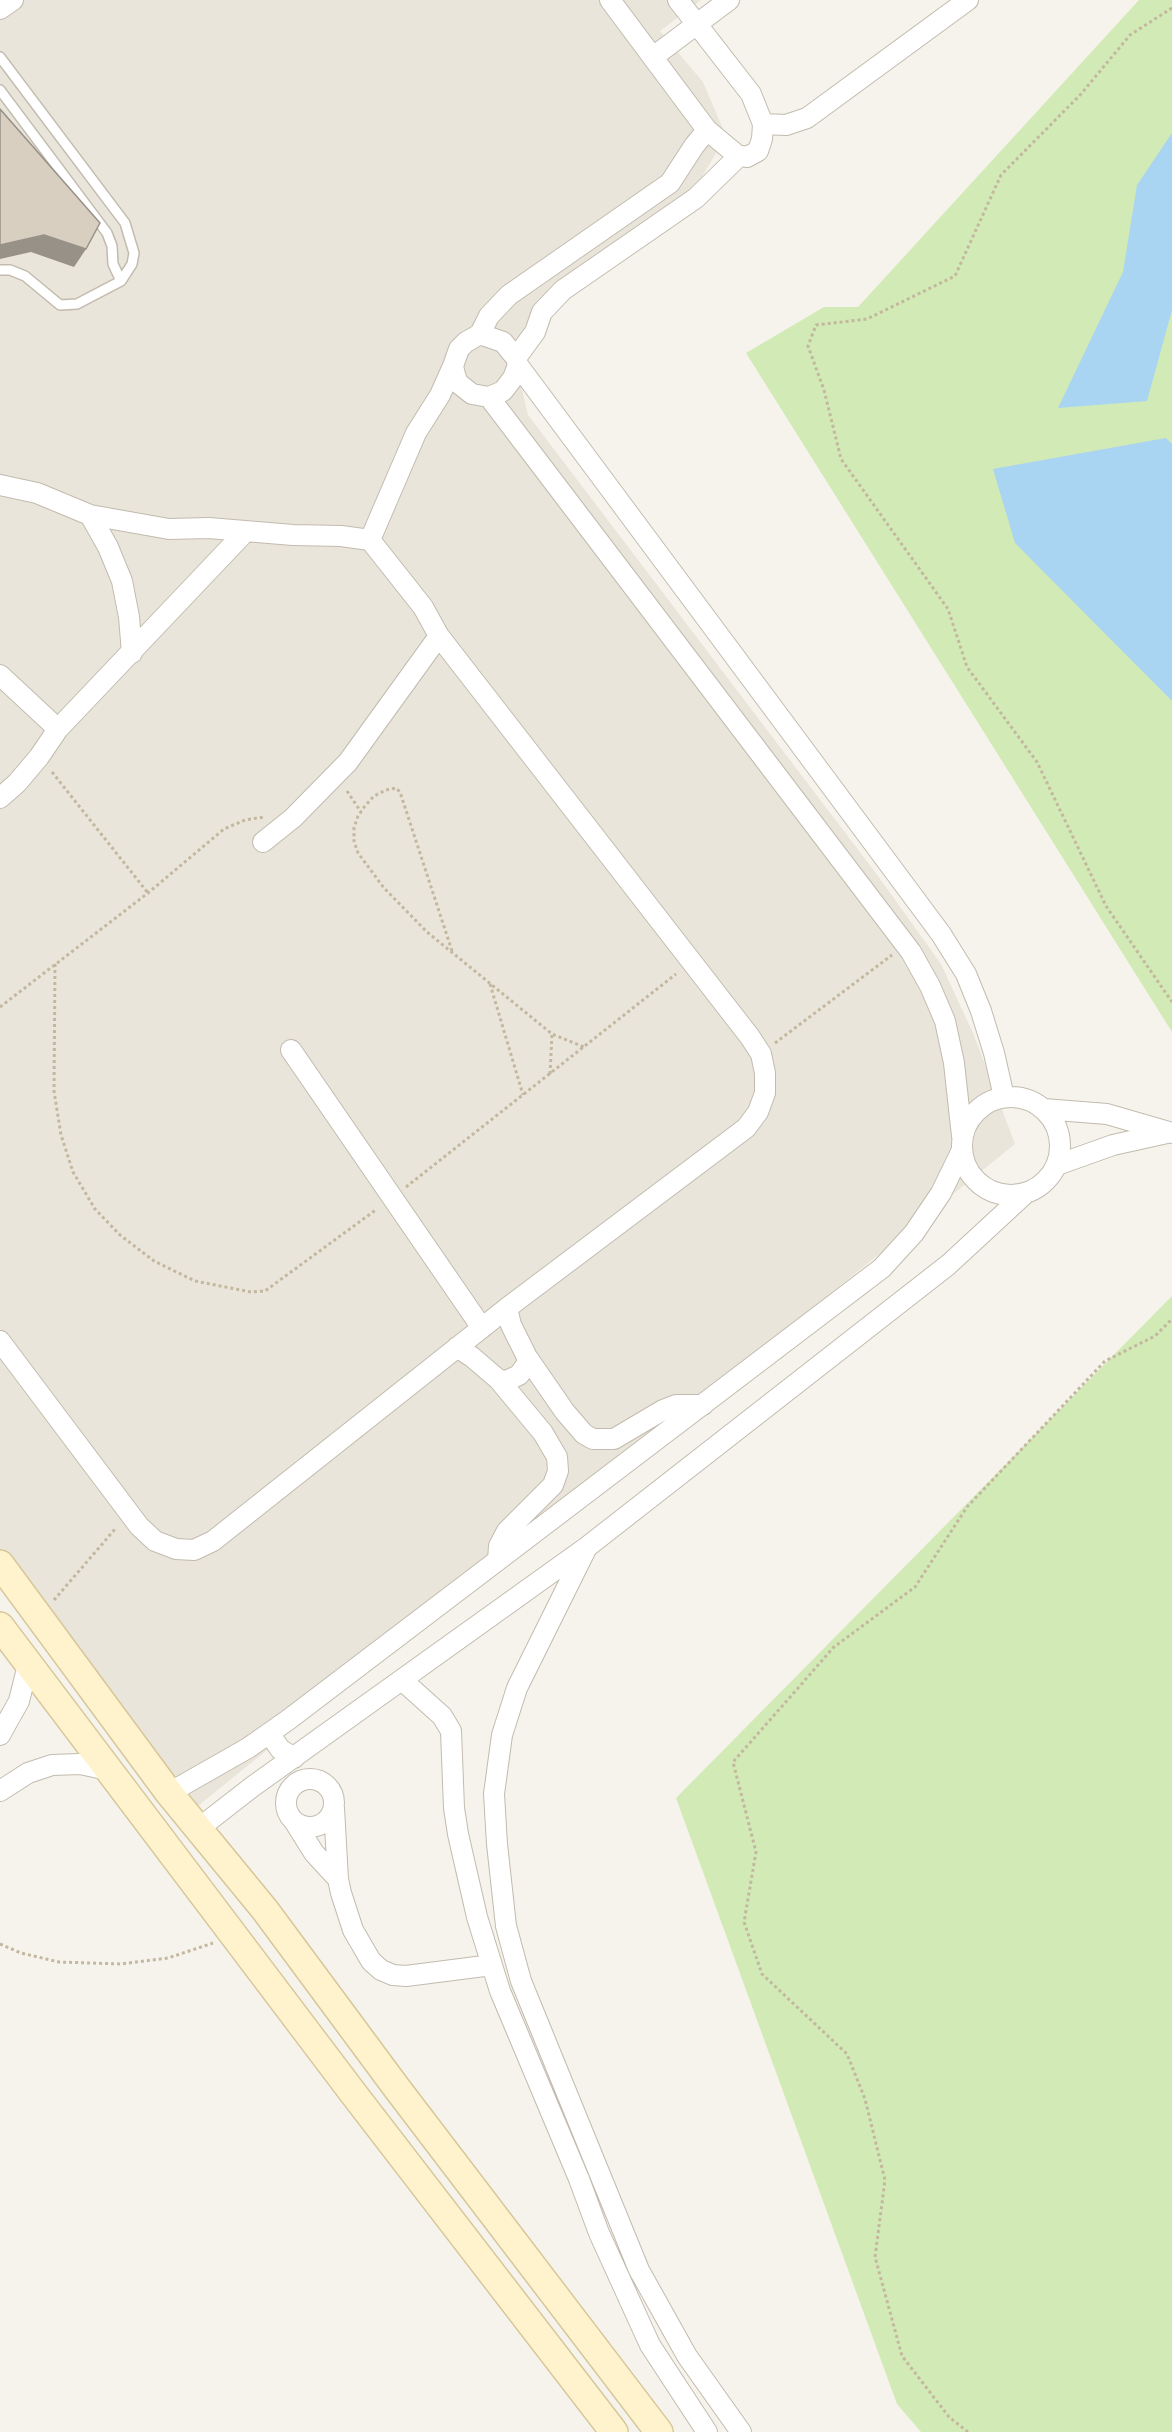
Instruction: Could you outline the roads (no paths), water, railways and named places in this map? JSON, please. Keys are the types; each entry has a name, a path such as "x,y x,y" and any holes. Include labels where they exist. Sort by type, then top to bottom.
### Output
{"street":[{"path":"0,9 13,0"},
{"path":"618,2 653,57 707,130 739,156 747,157 758,151 763,124 751,94 678,0"},
{"path":"653,57 729,0"},
{"path":"763,124 786,125 807,118 968,0"},
{"path":"370,540 416,433 440,395 459,349 480,334 489,316 509,295 670,183 707,130"},
{"path":"453,366 458,383 464,389 480,397 489,397 503,391 509,385 517,361 536,332 542,312 563,290 696,198 739,156"},
{"path":"480,334 503,342 941,933 966,974 981,1011 1004,1097"},
{"path":"489,397 906,945 930,986 945,1022 954,1063 965,1165 983,1187 1012,1196 1026,1193"},
{"path":"0,485 37,493 90,515 169,529 209,528 292,536 341,536 370,540 423,607 440,636 750,1037 760,1054 765,1073 765,1093 758,1112 746,1128 507,1308 213,1541 194,1550 176,1549 155,1541 139,1526 0,1341"},
{"path":"90,515 108,547 122,581 129,617 132,653"},
{"path":"0,798 17,783 39,757 58,729 246,531"},
{"path":"263,842 292,818 348,762 440,636"},
{"path":"0,675 58,729"},
{"path":"291,1050 482,1328"},
{"path":"169,1793 234,1757 268,1733 882,1268 914,1233 934,1203 962,1143 968,1122 977,1110 989,1101 1004,1097 1025,1098 1044,1108 1107,1114 1170,1133"},
{"path":"198,1829 252,1787 587,1547 948,1265 1026,1193 1045,1182 1057,1165 1061,1144 1059,1134 1056,1125 1044,1108"},
{"path":"1057,1165 1113,1145 1170,1133"},
{"path":"507,1308 511,1325 527,1357 565,1412 584,1434 593,1439 604,1441 624,1435 663,1410 676,1405 703,1405"},
{"path":"457,1347 499,1380 543,1433 557,1457 558,1471 553,1485 507,1531 499,1546 498,1560"},
{"path":"499,1380 506,1381 519,1376 527,1357"},
{"path":"543,1433 545,1421 549,1417 554,1413 565,1412"},
{"path":"587,1547 517,1688 502,1735 494,1794 506,1926 521,1981 639,2270 687,2356 741,2432"},
{"path":"0,1564 169,1793 265,1910 381,2068 659,2432"},
{"path":"0,1626 360,2102 614,2432"},
{"path":"0,1735 19,1701 28,1665"},
{"path":"403,1681 442,1716 451,1731 458,1834 482,1933 500,1991 579,2179 599,2234 650,2345 707,2432"},
{"path":"268,1733 280,1749 294,1758"},
{"path":"234,1757 248,1761 253,1766 256,1773 252,1787"},
{"path":"0,1791 28,1773 52,1765 80,1764 108,1770"},
{"path":"338,1880 314,1853 288,1813 286,1803 288,1793 294,1785 303,1780 313,1779 322,1782 330,1789 334,1798 338,1880 353,1930 371,1961 381,1970 393,1976 492,1965"},
{"path":"294,1821 306,1827 318,1826 328,1819 334,1808"},
{"path":"233,1933 265,1910"},
{"path":"482,1933 506,1926"},
{"path":"623,2285 639,2270"},
{"path":"564,2365 593,2345"}],"lane":[{"path":"0,57 125,223 134,253 132,264 121,281 77,304 60,305 25,276 10,270 0,270"},
{"path":"0,90 107,234 112,246 113,264 121,281"}],"water":[{"path":"1172,133 1172,310 1147,401 1058,408 1123,272 1137,185"},
{"path":"1166,438 1172,444 1172,701 1015,543 993,469"}]}
